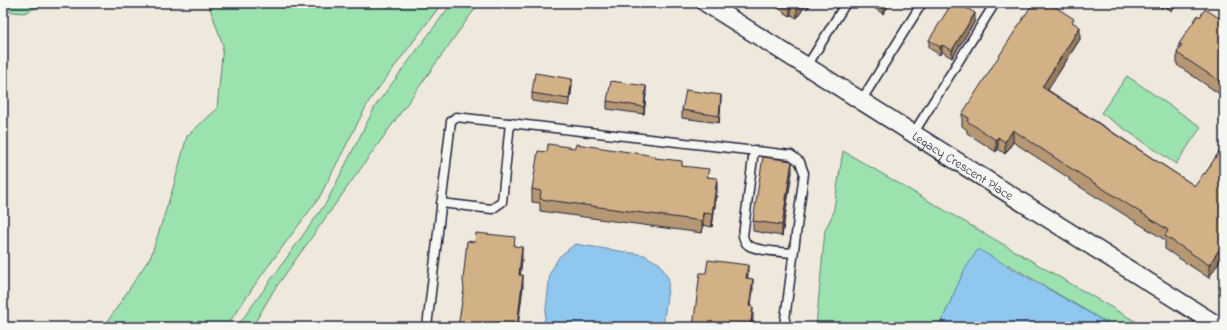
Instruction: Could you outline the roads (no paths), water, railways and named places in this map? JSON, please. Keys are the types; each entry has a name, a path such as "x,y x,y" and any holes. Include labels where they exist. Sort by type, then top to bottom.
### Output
{"street":[{"name":"Legacy Crescent Place","path":"706,3 1220,327"}],"lane":[{"path":"807,66 846,3"},
{"path":"861,101 922,3"},
{"path":"914,134 995,3"},
{"path":"427,327 451,121 456,117 791,155 800,162 804,173 784,327"},
{"path":"441,203 492,209 502,202 510,123"},
{"path":"754,150 743,236 745,242 749,246 756,248 793,253"}],"water":[{"path":"575,244 644,255 660,264 669,280 663,327 544,327 550,273 559,257"},
{"path":"978,249 1114,327 939,327 964,271"}]}
